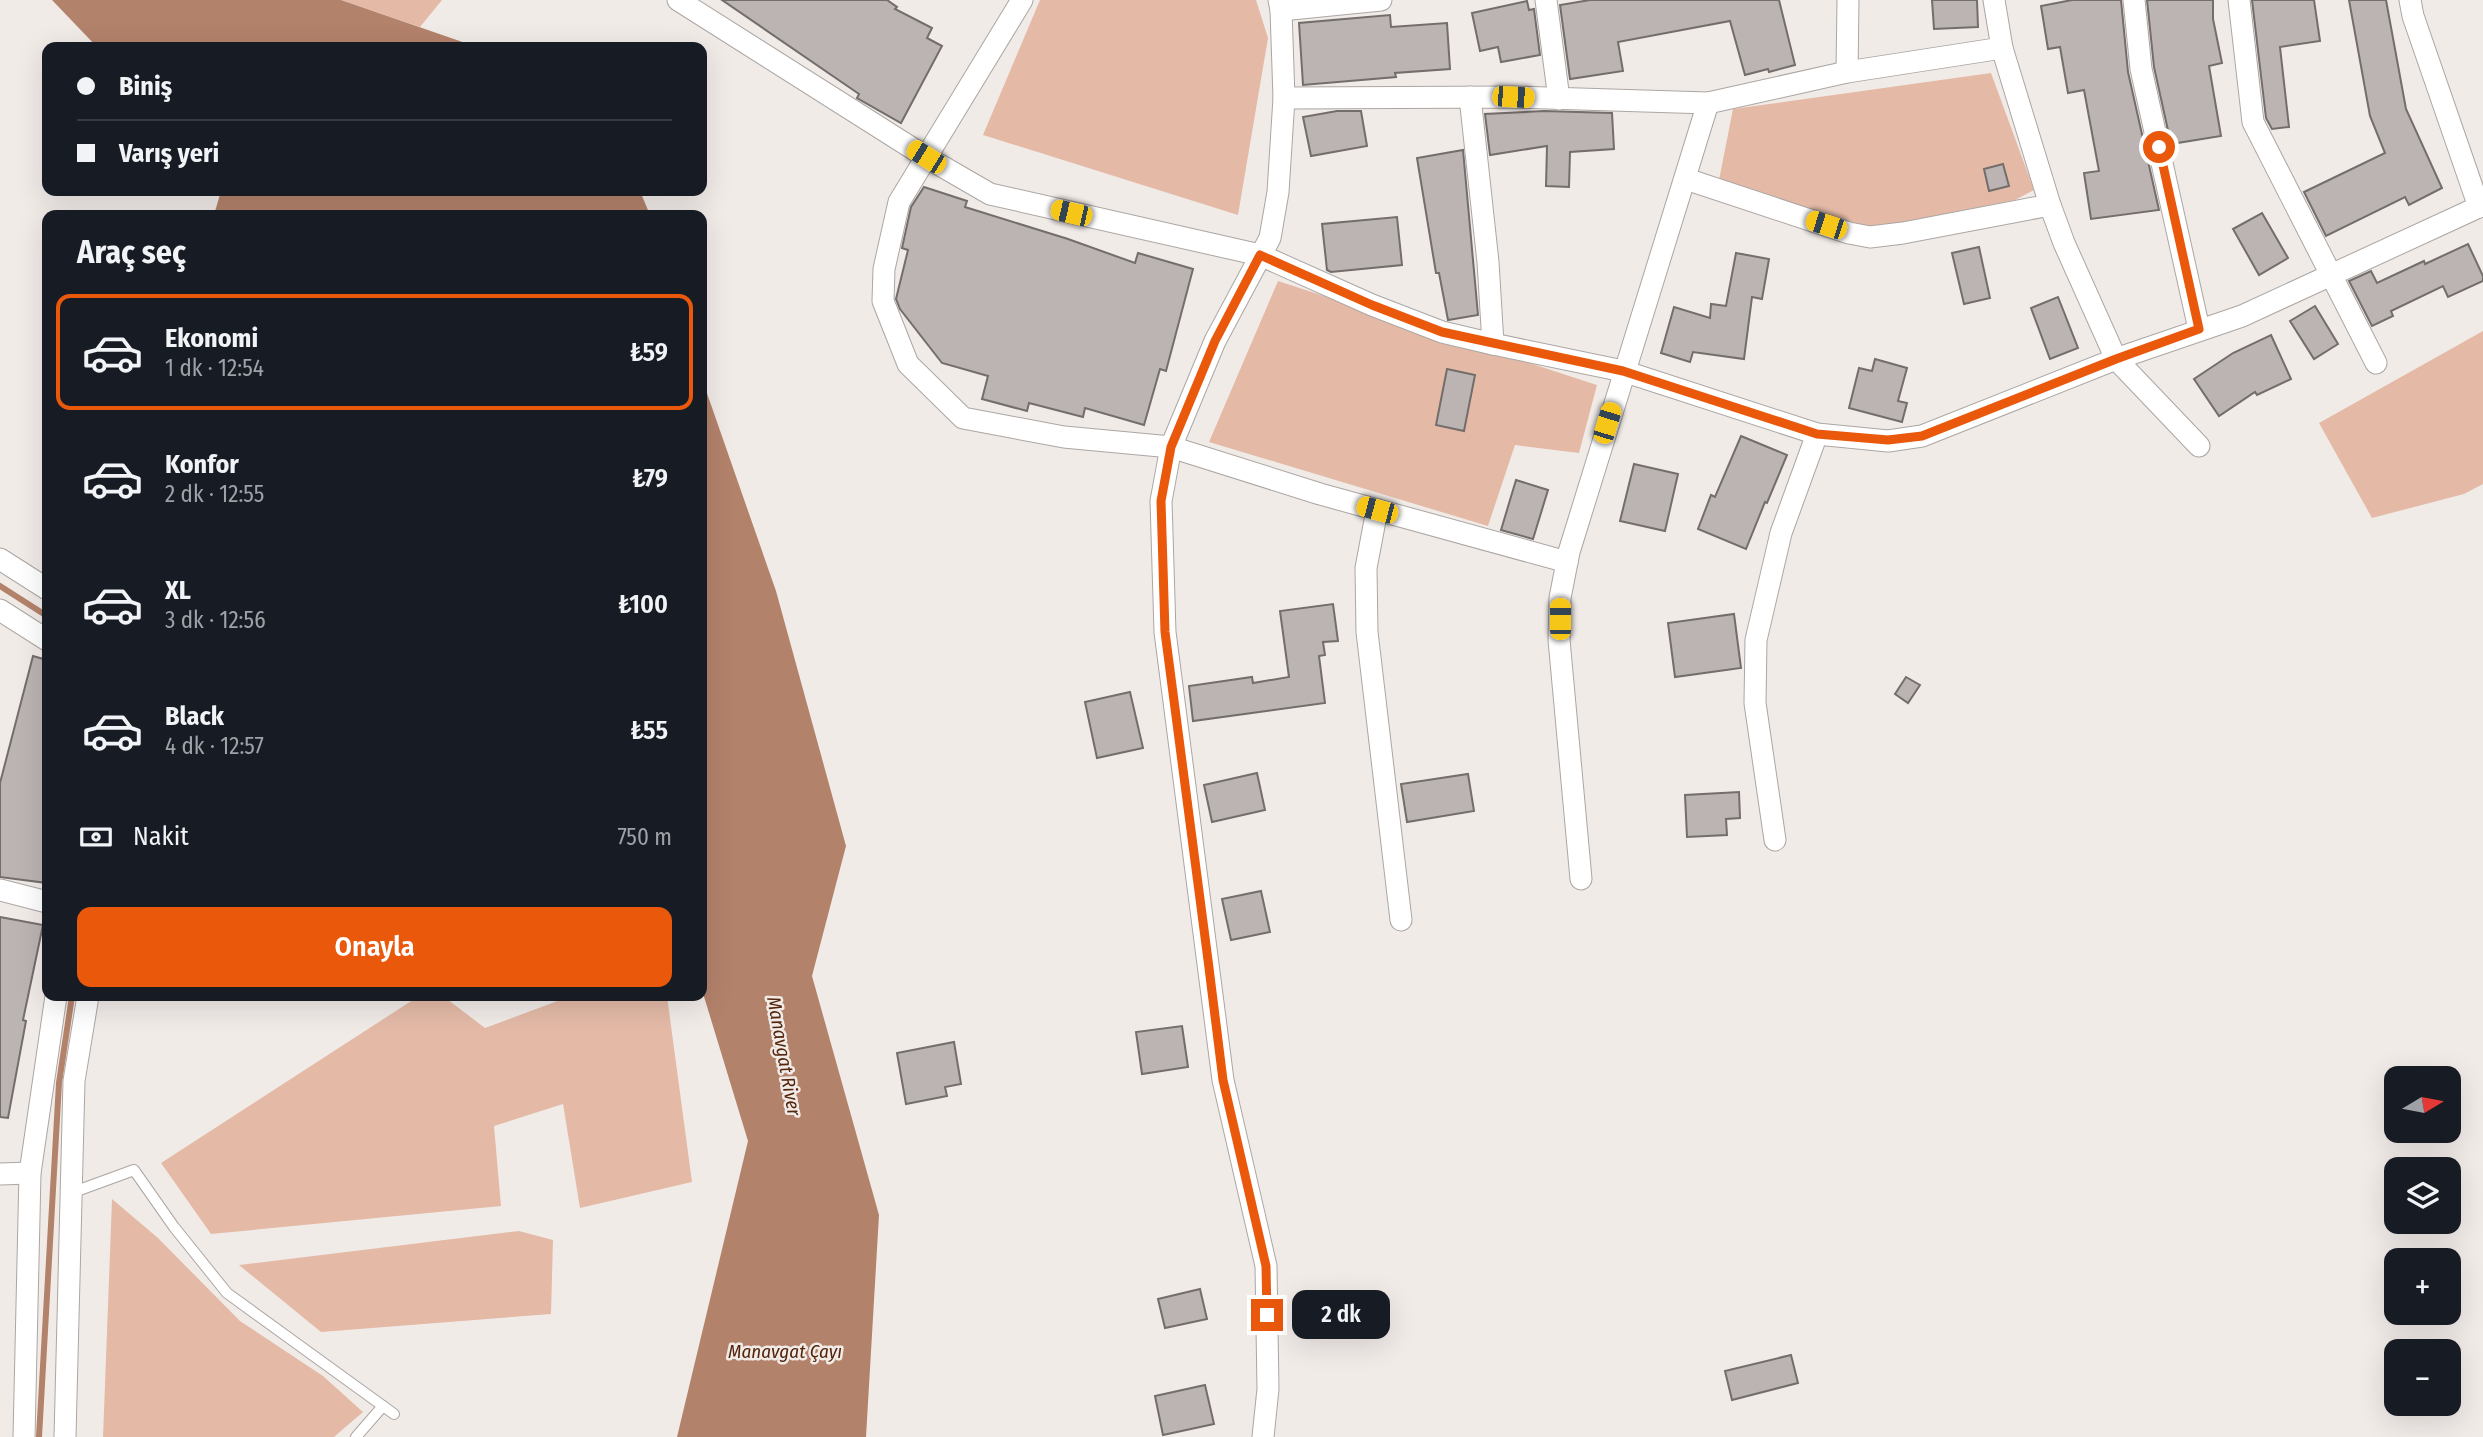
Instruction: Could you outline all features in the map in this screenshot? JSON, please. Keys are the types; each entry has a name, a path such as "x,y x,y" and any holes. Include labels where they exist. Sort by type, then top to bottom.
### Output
{"street":[{"path":"678,0 926,157 990,194 1260,255 1372,305 1442,332 1623,371 1817,434 1888,440 1922,436 2116,359 2242,316 2481,206 2413,16 2410,0"},
{"path":"1022,0 899,202 884,269 883,301 908,364 963,418 1064,437 1171,447 1320,494 1567,562"},
{"path":"1263,1437 1268,1389 1266,1266 1223,1080 1165,632 1161,501 1171,447 1215,341 1270,238 1278,192 1284,98 1280,5 1381,0"},
{"path":"1546,0 1559,99"},
{"path":"1847,72 1848,0"},
{"path":"1994,0 2002,48 2050,205 2064,243 2116,359 2199,446"},
{"path":"2134,0 2141,69 2199,329"},
{"path":"2239,0 2253,122 2376,363"},
{"path":"1284,98 1471,97 1708,103 1847,72 2002,48"},
{"path":"1471,97 1488,262 1493,344"},
{"path":"1581,879 1559,640 1560,598 1567,562 1623,371 1686,180 1708,103"},
{"path":"1686,180 1849,233 1870,237 2050,205"},
{"path":"1775,840 1755,703 1756,640 1781,533 1817,434"},
{"path":"1377,510 1366,568 1367,632 1401,920"},
{"path":"0,559 42,586"},
{"path":"0,610 42,637"},
{"path":"0,890 42,901"},
{"path":"24,1437 30,1173 55,1001"},
{"path":"65,1437 74,1082 87,1001"},
{"path":"0,1174 30,1173"}],"lane":[{"path":"71,1194 134,1170 174,1227 227,1293 394,1413"},
{"path":"356,1437 383,1406"}],"shaded area":[{"path":"341,0 442,0 420,27"},
{"path":"1040,0 1256,0 1268,38 1238,215 983,135"},
{"path":"1991,73 2034,190 2015,200 1868,229 1719,180 1733,109"},
{"path":"1278,281 1597,385 1579,453 1515,445 1488,526 1209,442"},
{"path":"2483,331 2483,484 2464,494 2372,518 2319,423"},
{"path":"411,1001 450,1001 485,1028 558,1001 668,1001 692,1182 580,1208 563,1104 494,1126 501,1206 211,1234 161,1163"},
{"path":"112,1199 158,1238 240,1321 323,1376 363,1412 334,1437 103,1437"},
{"path":"519,1231 553,1240 551,1314 321,1332 239,1265"}],"water":[{"path":"52,0 341,0 463,42 92,42"},
{"path":"220,196 642,196 648,210 215,210"},
{"name":"Manavgat Çayı","path":"707,393 776,591 846,846 812,976 879,1215 866,1437 677,1437 748,1141 705,1001"}],"building":[{"path":"722,0 887,0 897,7 895,9 932,28 927,38 942,46 901,123 857,98 859,94"},
{"path":"1590,0 1779,0 1795,65 1745,75 1730,21 1618,42 1623,71 1570,79 1560,5"},
{"path":"1932,0 1977,0 1978,27 1934,29"},
{"path":"2072,0 2121,0 2128,72 2159,210 2091,219 2084,173 2099,171 2084,90 2068,93 2060,47 2048,49 2041,6"},
{"path":"2147,0 2213,0 2213,19 2222,63 2209,66 2221,136 2171,144 2154,67"},
{"path":"2252,0 2314,0 2320,41 2280,47 2289,127 2272,129 2266,118"},
{"path":"2349,0 2386,0 2406,109 2442,188 2409,205 2405,197 2326,236 2304,192 2385,153 2370,116"},
{"path":"1527,1 1529,10 1534,9 1540,55 1501,62 1498,47 1480,51 1472,13"},
{"path":"1390,15 1391,27 1447,23 1450,69 1395,73 1396,77 1303,85 1299,23"},
{"path":"1337,111 1361,111 1367,146 1311,156 1303,117"},
{"path":"1544,111 1612,113 1614,149 1570,152 1569,187 1546,186 1547,146 1490,155 1485,114"},
{"path":"1463,150 1478,315 1448,320 1439,273 1436,273 1417,158"},
{"path":"2003,164 2009,186 1989,191 1984,169"},
{"path":"924,187 967,201 965,207 1135,263 1138,253 1193,269 1166,371 1160,369 1144,425 1085,408 1083,417 1029,403 1027,411 982,399 988,376 942,363 900,309 896,299 908,250 902,248 911,207"},
{"path":"2262,213 2288,258 2259,275 2233,229"},
{"path":"1397,217 1402,265 1331,272 1327,270 1322,224"},
{"path":"2468,244 2483,281 2448,297 2443,286 2391,311 2393,316 2372,326 2349,281 2371,271 2377,283"},
{"path":"1979,247 1990,298 1964,304 1952,253"},
{"path":"1736,253 1769,259 1762,299 1752,297 1744,359 1693,352 1690,362 1661,353 1674,307 1710,318 1711,304 1726,306"},
{"path":"2058,297 2078,348 2050,359 2031,308"},
{"path":"2315,306 2338,344 2314,359 2290,321"},
{"path":"2271,335 2291,379 2257,395 2255,392 2219,416 2194,379 2233,353"},
{"path":"1875,359 1907,368 1898,401 1907,403 1902,422 1849,408 1859,368 1872,371"},
{"path":"1447,369 1475,375 1464,431 1436,425"},
{"path":"1741,436 1787,455 1746,549 1698,529 1711,495 1715,497"},
{"path":"1634,464 1678,474 1665,531 1620,521"},
{"path":"1516,480 1548,490 1533,539 1501,530"},
{"path":"1333,604 1338,641 1323,642 1325,655 1319,656 1325,703 1193,721 1189,686 1252,677 1253,683 1289,677 1280,611"},
{"path":"1734,614 1741,668 1675,677 1668,623"},
{"path":"33,656 42,659 42,882 0,877 0,783"},
{"path":"1906,677 1920,685 1908,703 1895,694"},
{"path":"1130,692 1143,748 1097,758 1085,702"},
{"path":"1257,773 1265,810 1212,822 1204,785"},
{"path":"1468,774 1474,811 1407,822 1401,784"},
{"path":"1739,792 1740,818 1726,819 1727,835 1687,837 1685,795"},
{"path":"1261,891 1270,932 1231,940 1222,899"},
{"path":"0,917 42,925 42,930 23,1020 26,1021 8,1118 0,1117"},
{"path":"1182,1026 1188,1067 1142,1074 1136,1032"},
{"path":"954,1042 961,1084 945,1087 947,1096 906,1104 897,1053"},
{"path":"1200,1289 1207,1319 1165,1328 1158,1299"},
{"path":"1791,1355 1798,1383 1732,1400 1725,1371"},
{"path":"1205,1385 1214,1424 1163,1435 1155,1396"}],"waterway":[{"path":"0,586 42,613"},
{"path":"39,1437 59,1083 71,1001"}],"route":[{"path":"1267,1315 1266,1266 1223,1080 1165,632 1161,501 1171,447 1215,341 1260,255 1372,305 1442,332 1623,371 1817,434 1888,440 1922,436 2199,329 2159,147"}],"water label":[{"name":"Manavgat River","path":"784,1056"}]}
